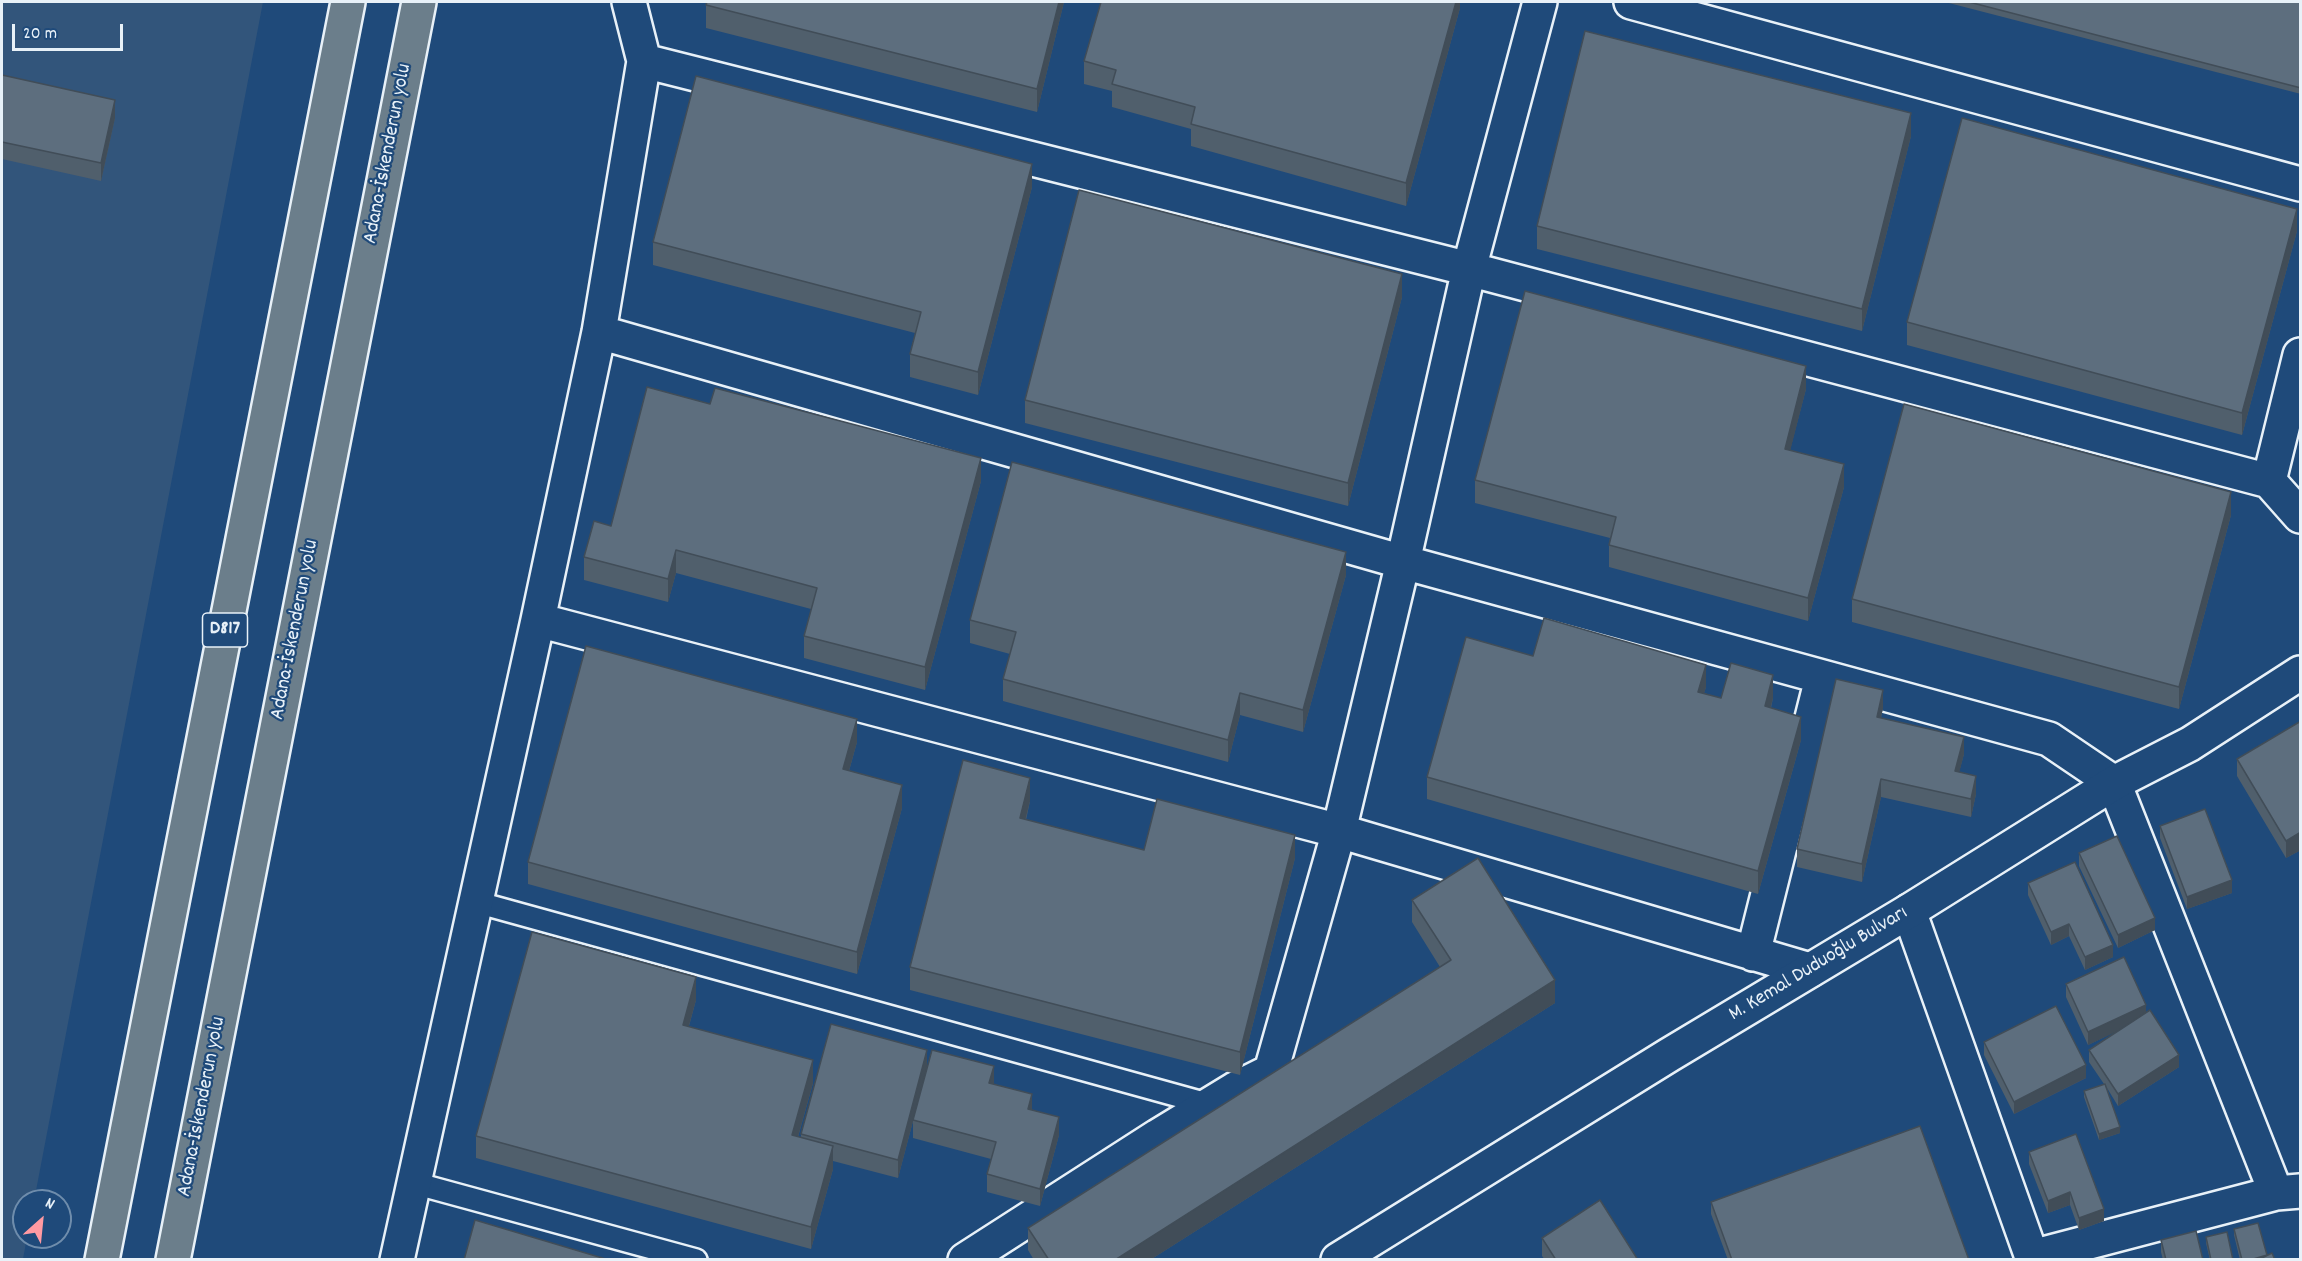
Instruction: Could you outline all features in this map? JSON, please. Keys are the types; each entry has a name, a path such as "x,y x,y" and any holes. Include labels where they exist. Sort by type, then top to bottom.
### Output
{"highway":[{"name":"D817","path":"102,1260 348,2"},
{"name":"Adana-İskenderun yolu","path":"173,1260 419,2"}],"street":[{"path":"397,1260 599,332 644,61 629,2"},
{"path":"965,1260 1158,1136 1235,1089 1270,1071 1339,831 1469,269 1540,2"},
{"path":"1631,2 2301,184"},
{"path":"644,61 1469,269 2269,482 2301,516"},
{"path":"599,332 1402,562 2049,739 2114,783 2288,1192 2032,1258 1909,911"},
{"path":"2269,482 2301,355"},
{"path":"538,620 1339,831 1810,970"},
{"name":"M. Kemal Duduoğlu Bulvarı","path":"1338,1260 1669,1054 1909,911 2114,783 2190,744 2301,673"},
{"path":"1753,954 1822,678"}],"lane":[{"path":"476,902 1211,1105"},
{"path":"414,1183 696,1260"}],"shaded area":[{"path":"2,2 263,2 36,1189 12,1189 12,1249 25,1249 23,1259 2,1260"}],"building":[{"path":"707,2 1059,2 1037,89 706,5"},
{"path":"1101,2 1456,2 1406,183 1191,124 1195,107 1112,84 1116,70 1084,61"},
{"path":"1969,2 2301,2 2301,88"},
{"path":"1585,31 1911,113 1862,309 1537,226"},
{"path":"2,75 115,100 101,163 2,142"},
{"path":"696,76 1032,164 978,372 910,354 921,312 653,242"},
{"path":"1962,118 2297,209 2242,413 1907,322"},
{"path":"1079,190 1402,274 1348,483 1025,400"},
{"path":"1525,291 1806,366 1785,449 1844,464 1808,598 1609,545 1616,517 1475,480"},
{"path":"647,387 710,404 715,388 981,458 925,667 804,636 817,588 676,550 668,579 584,557 594,521 611,526"},
{"path":"1904,404 2231,492 2179,687 1852,599"},
{"path":"1012,462 1346,552 1303,710 1240,693 1228,740 1003,679 1016,632 970,620"},
{"path":"1544,618 1706,665 1698,692 1721,698 1731,663 1773,675 1765,706 1801,717 1758,871 1427,777 1466,637 1533,656"},
{"path":"586,646 857,719 843,769 902,785 857,952 528,862"},
{"path":"1836,679 1883,690 1877,717 1964,737 1955,771 1976,776 1971,799 1881,779 1862,864 1797,849"},
{"path":"2301,721 2301,832 2286,841 2237,759"},
{"path":"963,760 1030,778 1020,818 1144,850 1157,799 1295,835 1240,1052 910,967"},
{"path":"2205,809 2232,880 2187,897 2160,826"},
{"path":"2117,836 2155,918 2118,935 2079,853"},
{"path":"1478,858 1555,980 1115,1260 1049,1260 1028,1228 1451,960 1412,900"},
{"path":"2075,862 2113,945 2085,957 2069,924 2051,932 2028,883"},
{"path":"532,932 696,977 683,1025 813,1060 792,1135 833,1146 811,1227 476,1136"},
{"path":"2124,957 2146,1005 2088,1032 2066,984"},
{"path":"2056,1006 2086,1065 2014,1102 1984,1042"},
{"path":"2150,1010 2179,1055 2118,1094 2089,1050"},
{"path":"831,1024 927,1050 898,1160 801,1134"},
{"path":"932,1050 994,1066 989,1083 1032,1094 1028,1109 1059,1117 1040,1189 987,1174 996,1142 913,1120"},
{"path":"2105,1084 2120,1127 2099,1134 2084,1091"},
{"path":"1920,1126 1969,1260 1732,1260 1711,1202"},
{"path":"2076,1134 2104,1209 2079,1218 2070,1192 2048,1201 2029,1152"},
{"path":"1600,1200 1638,1260 1556,1260 1542,1238"},
{"path":"475,1220 609,1260 464,1260"},
{"path":"2258,1223 2267,1255 2242,1260 2234,1229"},
{"path":"2196,1231 2203,1260 2166,1260 2161,1240"},
{"path":"2227,1232 2233,1260 2211,1260 2206,1237"},
{"path":"2272,1253 2275,1260 2258,1260"}]}
